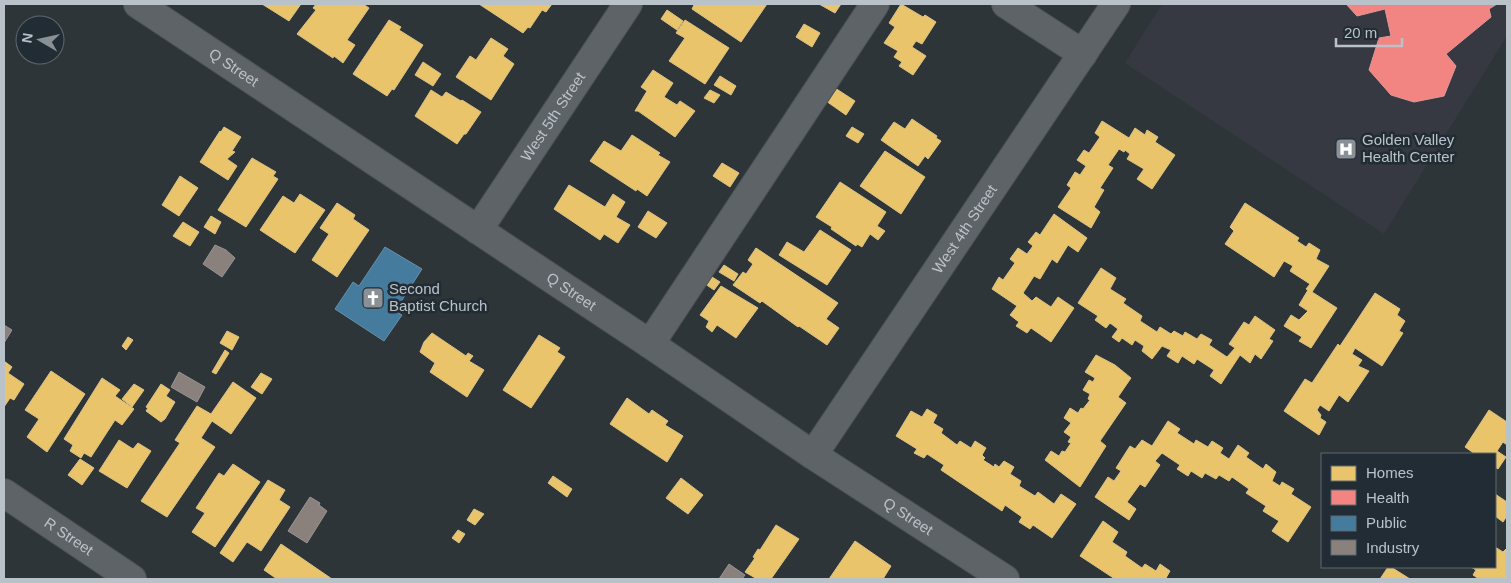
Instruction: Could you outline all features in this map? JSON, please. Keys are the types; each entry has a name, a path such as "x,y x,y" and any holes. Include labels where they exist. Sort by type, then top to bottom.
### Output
{"street":[{"name":"Q Street","path":"138,4 650,344 988,574"},
{"name":"West 5th Street","path":"478,230 628,4"},
{"path":"650,344 875,4"},
{"path":"1006,4 1083,54"},
{"name":"West 4th Street","path":"813,455 1116,4"},
{"name":"R Street","path":"4,493 132,579"}],"shaded area":[{"name":"Golden Valley Health Center","path":"1162,4 1507,4 1507,36 1384,234 1125,63"}],"building: Homes":[{"path":"262,4 301,4 289,21"},
{"path":"316,4 363,4 369,8 347,40 355,45 343,63 297,34 316,10 313,8"},
{"path":"479,4 552,4 546,12 542,10 530,28 528,27 523,33"},
{"path":"692,4 767,4 741,42 692,9 694,5"},
{"path":"819,4 841,4 835,13"},
{"path":"901,4 936,22 922,44 916,41 912,47 926,56 913,75 899,66 902,62 894,57 898,51 884,43 895,27 889,23"},
{"path":"667,10 683,21 677,30 661,19"},
{"path":"389,20 401,27 399,30 423,45 394,90 392,89 387,96 353,74"},
{"path":"685,20 729,48 705,84 669,61 685,38 676,33"},
{"path":"804,24 820,33 812,47 796,37"},
{"path":"491,38 508,49 503,56 514,64 491,100 456,77 470,56 476,60"},
{"path":"423,62 441,74 433,86 415,75"},
{"path":"653,70 673,83 664,97 677,105 680,101 695,111 675,137 638,111 635,111 647,91 641,87"},
{"path":"720,76 736,86 731,95 714,85"},
{"path":"835,88 855,101 846,115 826,101"},
{"path":"431,90 442,97 446,92 481,112 457,144 415,116"},
{"path":"710,90 720,95 714,103 704,98"},
{"path":"912,119 937,136 936,138 941,141 928,159 925,156 918,166 881,140 894,122 905,129"},
{"path":"1102,121 1129,138 1135,128 1145,135 1147,130 1158,137 1155,142 1175,155 1152,189 1137,179 1144,169 1127,159 1130,154 1125,150 1124,152 1119,149 1108,165 1113,168 1100,188 1104,190 1094,207 1100,212 1091,228 1058,207 1071,188 1067,185 1075,172 1080,175 1086,166 1077,160 1084,150 1089,153 1100,137 1095,133"},
{"path":"224,127 241,137 232,151 235,152 227,159 237,166 228,180 200,162"},
{"path":"852,127 864,134 858,143 846,136"},
{"path":"632,135 660,153 658,155 670,162 647,196 590,161 604,141 621,151"},
{"path":"885,151 925,177 901,214 860,186"},
{"path":"252,158 276,172 273,176 278,179 246,227 218,210"},
{"path":"722,163 739,173 730,187 713,176"},
{"path":"180,176 198,188 179,216 162,205"},
{"path":"840,182 886,212 877,226 885,231 878,240 870,234 862,247 857,244 856,246 816,217"},
{"path":"569,185 605,207 613,194 625,202 616,217 630,225 618,243 604,234 600,240 554,209"},
{"path":"300,194 325,210 295,253 260,230 283,196 294,203"},
{"path":"337,203 355,215 353,219 369,230 337,277 312,260 329,234 320,228"},
{"path":"1245,203 1299,238 1297,241 1306,247 1309,243 1320,250 1316,259 1329,266 1312,292 1337,308 1311,348 1299,341 1302,337 1284,326 1291,315 1299,320 1308,311 1299,305 1310,284 1290,271 1293,266 1284,261 1274,277 1225,244 1234,231 1230,227"},
{"path":"648,211 667,223 656,238 638,227"},
{"path":"1054,214 1087,238 1078,252 1068,245 1057,263 1052,259 1040,279 1034,276 1023,293 1032,301 1036,297 1051,307 1058,297 1074,308 1051,342 1031,328 1027,333 1016,326 1019,322 1010,315 1017,306 992,289 999,277 1003,280 1015,263 1010,259 1018,248 1027,254 1033,246 1028,242 1036,232 1040,235"},
{"path":"211,216 221,222 215,234 204,227"},
{"path":"183,222 199,232 190,246 173,236"},
{"path":"820,230 851,250 827,285 779,255 787,242 804,252"},
{"path":"756,248 838,303 826,319 839,328 827,345 762,301 760,303 733,285 743,272 746,274 753,264 748,260"},
{"path":"724,265 738,274 734,281 719,272"},
{"path":"1101,268 1116,278 1110,289 1126,299 1123,303 1142,316 1140,321 1157,332 1160,327 1171,334 1174,331 1183,336 1185,332 1197,339 1201,334 1212,340 1209,345 1227,357 1235,348 1229,344 1244,322 1249,325 1255,316 1275,330 1269,339 1273,341 1261,359 1255,354 1250,363 1240,355 1221,384 1210,376 1214,370 1197,359 1194,364 1182,356 1178,363 1167,356 1171,350 1162,346 1152,359 1142,351 1144,346 1135,340 1132,345 1122,338 1119,342 1112,337 1118,329 1110,323 1106,328 1095,320 1098,316 1078,303"},
{"path":"704,272 720,282 714,290 698,279"},
{"path":"721,286 758,308 736,338 717,325 712,332 706,327 709,321 700,315"},
{"path":"1375,293 1400,309 1397,315 1405,321 1399,331 1403,333 1382,366 1355,348 1352,354 1362,360 1358,366 1369,371 1348,402 1339,395 1329,411 1320,405 1317,410 1321,415 1320,418 1326,422 1319,435 1284,411 1305,379 1312,383 1338,344 1340,346"},
{"path":"227,331 239,337 232,350 220,343"},
{"path":"432,333 466,356 468,353 473,356 469,361 484,370 467,397 430,372 435,363 420,352 424,342"},
{"path":"539,335 560,348 557,352 565,357 531,408 503,390"},
{"path":"128,337 133,340 126,350 122,346"},
{"path":"225,350 229,353 216,374 212,372"},
{"path":"1096,355 1115,365 1131,378 1118,397 1126,403 1100,441 1106,446 1080,487 1045,460 1051,451 1059,456 1062,451 1065,452 1071,443 1068,442 1071,437 1064,432 1071,423 1064,418 1070,408 1078,413 1090,400 1088,399 1090,394 1083,390 1089,380 1093,382 1095,378 1085,372"},
{"path":"4,361 12,367 8,373 24,384 14,400 10,398 4,407"},
{"path":"51,371 85,394 47,452 27,437 39,419 25,410"},
{"path":"261,373 272,379 262,394 251,387"},
{"path":"102,378 120,390 115,396 134,409 122,425 115,420 91,457 84,453 81,458 70,451 73,445 64,439"},
{"path":"233,382 256,398 231,434 212,421 201,438 215,447 167,517 141,501 180,443 175,440 197,406 211,414"},
{"path":"134,384 144,390 132,407 122,399"},
{"path":"161,384 170,390 166,396 175,402 165,419 161,422 146,411 148,408 146,407"},
{"path":"627,398 649,414 652,410 668,421 665,425 683,436 667,462 610,424"},
{"path":"927,409 937,415 933,423 943,429 941,433 957,445 960,441 971,448 975,441 986,448 982,455 985,458 983,460 994,467 995,464 999,467 1004,461 1014,467 1010,474 1021,481 1019,486 1035,496 1038,492 1054,504 1061,494 1076,504 1052,538 1033,525 1030,529 1019,522 1022,517 1005,505 1002,511 941,470 944,465 927,454 924,458 914,453 917,449 896,436 911,411 922,417"},
{"path":"1489,410 1507,422 1507,445 1503,442 1497,451 1506,457 1498,469 1496,468 1496,453 1474,453 1465,447"},
{"path":"1168,421 1180,429 1177,433 1194,444 1196,440 1208,447 1212,441 1223,448 1220,453 1229,459 1238,445 1249,453 1246,457 1263,469 1266,464 1276,472 1272,481 1280,486 1282,482 1294,489 1291,494 1311,507 1288,542 1272,531 1279,521 1263,511 1266,506 1246,493 1249,489 1232,477 1229,481 1219,475 1216,479 1205,473 1202,478 1191,471 1188,476 1177,469 1180,465 1162,453 1155,461 1160,465 1145,487 1140,484 1127,502 1136,509 1129,520 1095,497 1108,477 1114,481 1121,471 1116,468 1130,446 1135,449 1142,440 1152,446"},
{"path":"119,440 133,449 138,443 151,451 127,488 99,471"},
{"path":"80,459 94,468 82,485 68,475"},
{"path":"233,464 260,482 215,547 192,532 205,513 196,508 219,473 224,476"},
{"path":"553,476 572,489 567,497 548,483"},
{"path":"681,478 703,495 688,514 666,498"},
{"path":"268,480 285,490 279,500 290,507 261,551 247,542 233,562 220,553"},
{"path":"1496,495 1507,502 1507,516 1503,522 1496,517"},
{"path":"474,509 484,514 475,525 467,520"},
{"path":"1103,521 1118,532 1112,542 1127,552 1125,556 1142,568 1145,564 1156,571 1160,564 1170,571 1166,578 1168,579 1115,579 1080,556"},
{"path":"776,525 799,539 771,579 757,579 745,572 755,558 753,557 758,549 760,550"},
{"path":"458,530 465,534 459,543 452,538"},
{"path":"855,541 891,566 883,579 829,579"},
{"path":"281,544 332,579 277,579 264,570"},
{"path":"1496,548 1503,552 1507,548 1507,579 1479,579 1473,575 1476,570 1473,568 1496,568"},
{"path":"1387,568 1393,568 1410,579 1380,579"}],"building: Health":[{"path":"1346,4 1497,4 1489,9 1491,17 1446,54 1456,66 1444,96 1414,102 1391,95 1369,70 1379,38 1391,36 1385,9 1357,16"}],"building: Public":[{"name":"Second Baptist Church","path":"385,247 422,269 395,311 402,315 384,341 335,309 353,282 359,286"}],"building: Industry":[{"path":"215,245 226,250 235,258 222,277 203,264"},
{"path":"4,325 12,330 4,343"},
{"path":"179,372 205,387 197,402 171,387"},
{"path":"310,497 320,503 319,505 327,511 307,543 288,531"},
{"path":"729,564 745,575 742,579 719,579"}],"place":[{"name":"Golden Valley Health Center","path":"1346,149"},
{"name":"Second Baptist Church","path":"373,298"}]}
